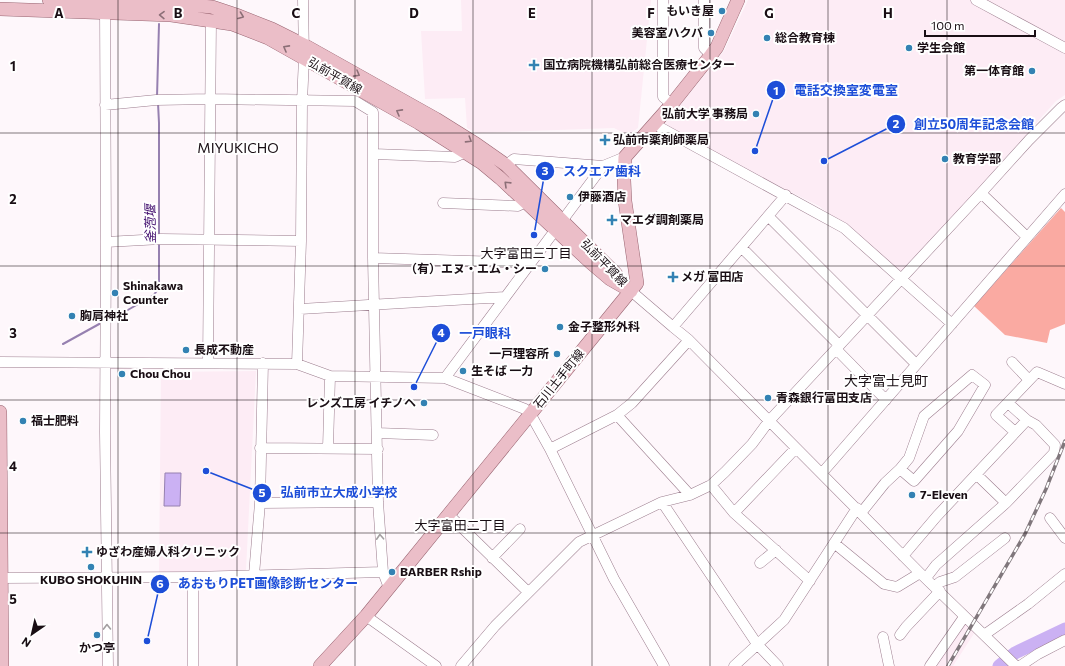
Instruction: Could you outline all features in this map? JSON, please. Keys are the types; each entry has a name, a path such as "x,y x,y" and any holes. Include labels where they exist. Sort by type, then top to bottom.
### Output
{"main road":[{"name":"弘前平賀線","path":"49,0 104,5"},
{"path":"625,157 672,104 717,47 738,0"},
{"name":"弘前平賀線","path":"0,9 169,3 212,9 239,16 272,29 304,52 482,163 526,202 559,226 631,291"},
{"name":"弘前平賀線","path":"304,52 436,119 476,144 506,165 559,226"},
{"name":"石川土手町線","path":"320,666 366,616 637,283 625,201 625,157"},
{"path":"0,412 2,666"}],"street":[{"path":"297,364 300,309 302,102 304,52 303,0"},
{"path":"663,0 663,97 672,104"},
{"path":"704,0 704,48 711,55"},
{"path":"976,0 1065,48"},
{"path":"104,5 108,666"},
{"path":"208,363 212,9"},
{"path":"105,105 156,100 210,99 355,102 373,112 373,258 378,502 382,572 389,588"},
{"path":"460,666 495,626 579,542 662,502 690,495 711,485 752,444 769,421 1029,140 1065,105"},
{"path":"654,124 844,228 952,324"},
{"path":"374,154 455,156 466,152"},
{"path":"506,165 514,159 603,166 625,157"},
{"path":"445,378 603,166"},
{"path":"981,193 1027,237"},
{"path":"822,473 1027,237 1062,205 1065,194"},
{"path":"673,327 786,195"},
{"path":"443,203 518,206 526,202"},
{"path":"768,216 868,314 916,364"},
{"path":"106,242 159,239 301,241"},
{"path":"742,248 838,347 886,400"},
{"path":"373,258 531,263"},
{"path":"631,291 689,340 903,556 937,588 964,617 1017,666 1065,640"},
{"path":"300,309 375,306 505,297"},
{"path":"550,449 617,415 632,403 689,340"},
{"path":"0,362 297,364 330,376 445,378 525,409 531,414 550,449 614,579 664,666"},
{"path":"1012,362 1029,380"},
{"path":"254,575 260,503 263,363"},
{"path":"1015,432 996,415 1037,372 1065,384"},
{"path":"734,666 784,620 834,543 859,511 909,458 924,416 972,375 985,385 958,431 914,481 900,469"},
{"path":"328,448 330,376"},
{"path":"834,543 884,584 897,587 923,576 1006,503 1054,453 1055,445 1036,425 1027,420 1008,403"},
{"path":"617,415 690,495"},
{"path":"903,556 937,516 1027,420"},
{"path":"377,433 433,434"},
{"path":"260,448 378,449"},
{"path":"734,513 796,448"},
{"path":"976,474 1006,503"},
{"path":"711,485 734,513 810,581"},
{"path":"260,503 378,502"},
{"path":"662,502 757,644 778,666"},
{"path":"449,515 528,592"},
{"path":"1050,518 1065,538"},
{"path":"492,558 520,528"},
{"path":"900,635 937,588 940,582 955,577 1004,538"},
{"path":"760,563 776,550"},
{"path":"1,578 193,577 382,572"},
{"path":"984,635 1028,604 1065,574"},
{"path":"193,577 193,666"},
{"path":"366,616 436,666"},
{"path":"930,666 964,617"},
{"path":"884,637 889,666"}],"shaded area":[{"name":"国立病院機構弘前総合医療センター","path":"461,0 651,0 638,128 628,135 614,128 477,133 467,128 465,98 425,99 421,31 462,31"},
{"path":"748,0 1065,0 1065,95 1056,101 902,274 819,206 707,151 664,125 724,51"},
{"path":"1061,208 1065,212 1065,324 1050,330 1047,343 1005,335 974,306"},
{"path":"256,371 246,570 197,573 159,573 161,372"},
{"path":"165,473 181,473 180,506 164,506"},
{"path":"963,621 975,632 953,666 937,666"}],"waterway":[{"name":"釜萢堰","path":"157,97 159,24"},
{"name":"釜萢堰","path":"158,103 159,236"},
{"name":"釜萢堰","path":"112,319 154,295 159,287 159,242"},
{"name":"釜萢堰","path":"63,344 101,323"},
{"path":"999,666 1015,653 1065,629"}],"railway":[{"path":"948,666 1025,534 1046,489 1065,441"}],"place":[{"name":"もいき屋","path":"722,11"},
{"name":"美容室ハクバ","path":"711,33"},
{"name":"総合教育棟","path":"767,38"},
{"name":"学生会館","path":"909,48"},
{"name":"国立病院機構弘前総合医療センター","path":"534,65"},
{"name":"第一体育館","path":"1032,71"},
{"name":"弘前大学 事務局","path":"756,114"},
{"name":"弘前市薬剤師薬局","path":"605,140"},
{"name":"電話交換室変電室","path":"755,151"},
{"name":"教育学部","path":"945,159"},
{"name":"創立50周年記念会館","path":"824,161"},
{"name":"伊藤酒店","path":"570,197"},
{"name":"マエダ調剤薬局","path":"612,220"},
{"name":"スクエア歯科","path":"534,235"},
{"name":"（有）エヌ・エム・シー","path":"545,269"},
{"name":"メガ 富田店","path":"673,277"},
{"name":"Shinakawa Counter","path":"115,293"},
{"name":"胸肩神社","path":"72,316"},
{"name":"金子整形外科","path":"560,327"},
{"name":"長成不動産","path":"186,350"},
{"name":"一戸理容所","path":"557,354"},
{"name":"生そば 一力","path":"463,371"},
{"name":"Chou Chou","path":"122,374"},
{"name":"一戸眼科","path":"414,387"},
{"name":"青森銀行富田支店","path":"768,398"},
{"name":"レンズ工房 イチノヘ","path":"424,403"},
{"name":"福士肥料","path":"23,421"},
{"name":"弘前市立大成小学校","path":"206,471"},
{"name":"7-Eleven","path":"912,495"},
{"name":"ゆざわ産婦人科クリニック","path":"87,552"},
{"name":"KUBO SHOKUHIN","path":"91,567"},
{"name":"BARBER Rship","path":"392,572"},
{"name":"かつ亭","path":"97,635"},
{"name":"あおもりPET画像診断センター","path":"147,641"}],"district":[{"name":"MIYUKICHO","path":"238,148"},
{"name":"大字富田三丁目","path":"526,253"},
{"name":"大字富士見町","path":"886,381"},
{"name":"大字富田二丁目","path":"460,525"}]}
